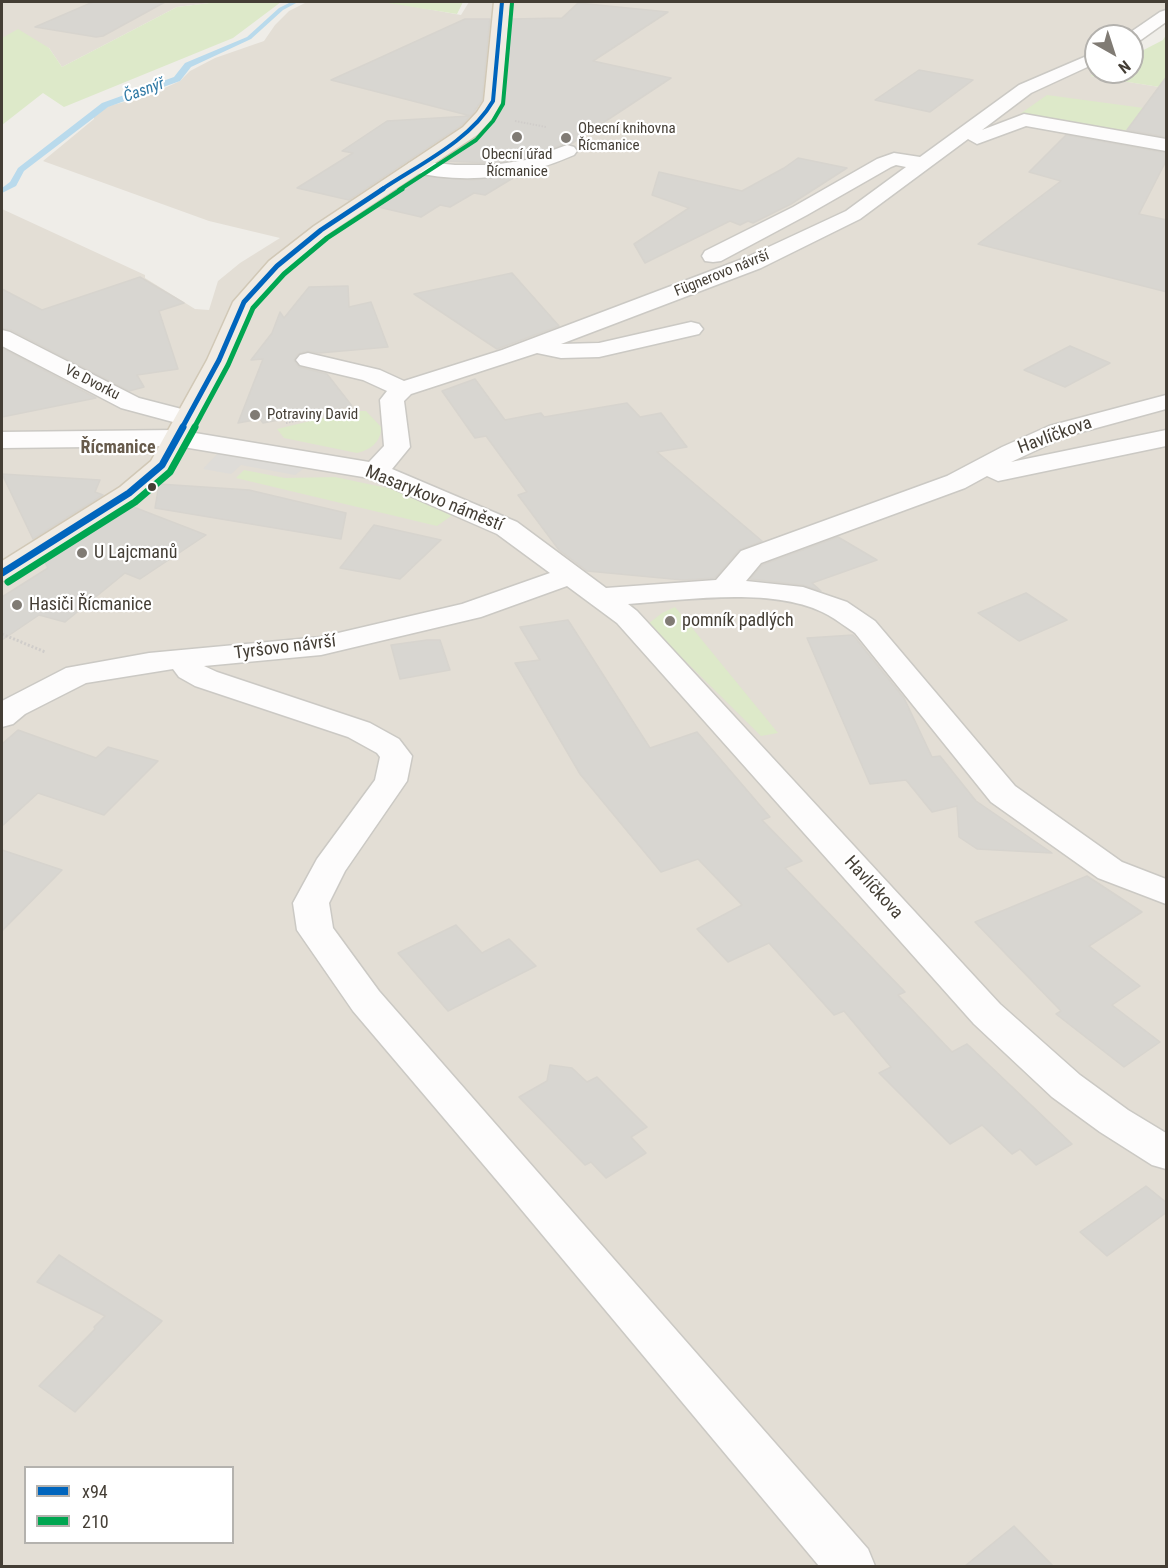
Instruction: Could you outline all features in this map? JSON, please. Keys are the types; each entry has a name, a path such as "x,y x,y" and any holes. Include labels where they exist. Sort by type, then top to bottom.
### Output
{"main road":[{"path":"2,573 129,493 162,465 219,360 244,302 277,266 321,230 472,130 486,114 493,101 502,2"}],"street":[{"path":"1144,30 1167,15"},
{"name":"Fügnerovo návrší","path":"397,394 538,345 753,263 853,215 1025,89 1084,62"},
{"path":"713,255 800,211 884,163 894,159 929,159 1015,122 1024,120 1079,128 1167,145"},
{"path":"416,167 454,173 493,172 522,168 567,151"},
{"path":"538,345 553,350 585,353 691,329"},
{"name":"Ve Dvorku","path":"2,337 182,428"},
{"path":"308,360 371,375 397,394 397,447 375,471"},
{"name":"Havlíčkova","path":"725,588 751,558 956,482 1011,452 1058,431 1167,402"},
{"path":"2,440 182,428"},
{"name":"Masarykovo náměstí","path":"182,428 375,471 507,528 572,575"},
{"path":"973,473 995,474 1167,438"},
{"name":"Havlíčkova","path":"572,575 627,617 987,1014 1066,1086 1114,1121 1167,1153"},
{"name":"Tyršovo návrší","path":"2,717 14,707 76,675 150,662 321,646 471,611 572,575"},
{"path":"602,597 725,588 793,593 837,608 865,627 1003,795 1110,870 1167,892"},
{"path":"181,659 190,671 206,679 359,730 388,746 396,756 391,781 330,867 311,903 315,930 366,1002 528,1187 850,1566"}],"path":[{"path":"518,122 553,128"},
{"path":"283,424 397,394"},
{"path":"2,634 68,663 76,675"}],"shaded area":[{"path":"2,2 218,2 177,7 62,67 49,48 2,38"},
{"path":"307,2 388,2 461,15 469,2 1166,2 1166,14 1144,27 1144,24 1084,24 1084,84 1141,84 1166,88 1166,1566 2,1566 2,209 145,275 145,278 195,309 209,310 218,281 240,263 280,238 209,221 43,161 94,119 94,115 109,106 147,96 180,81 190,71 215,58 264,41 289,11"},
{"path":"221,450 307,466 295,475 241,465 231,474 203,469"}],"green space":[{"path":"218,2 281,2 233,38 64,107 43,93 2,125 2,38 18,29 49,48 62,67 177,7"},
{"path":"382,2 463,2 457,14"},
{"path":"1166,35 1166,88 1141,84 1144,84 1144,50 1163,40"},
{"path":"1047,95 1166,111 1166,136 1017,116"},
{"path":"352,411 366,411 382,428 374,445 357,453 284,438 277,429"},
{"path":"244,470 285,478 335,477 406,492 454,514 437,526 236,478"},
{"path":"675,607 778,733 761,736 648,624 662,613"}],"building":[{"path":"93,2 165,2 103,36 96,37 35,27"},
{"path":"578,3 668,12 593,61 671,78 571,144 566,143 525,158 493,163 441,161 479,137 494,121 504,102 511,19 562,18"},
{"path":"465,19 490,19 482,100 471,116 331,80"},
{"path":"919,70 973,80 930,112 875,100"},
{"path":"1167,76 1167,137 1127,130"},
{"path":"470,116 462,125 349,200 297,188 353,153 342,151 387,121"},
{"path":"1066,135 1167,153 1167,159 1139,214 1167,220 1167,292 978,244 1061,181 1029,172"},
{"path":"798,158 847,168 791,204 753,223 748,221 740,225 730,221 645,263 634,244 689,208 652,195 659,172 742,191"},
{"path":"518,175 485,195 474,193 450,207 440,205 421,217 374,206 420,176 472,180"},
{"path":"512,273 559,326 497,349 414,294"},
{"path":"140,277 184,303 159,311 178,369 137,375 144,387 129,391 11,330 2,328 2,289 42,310"},
{"path":"348,286 349,307 371,302 388,347 319,353 307,351 298,354 294,360 299,367 327,374 352,406 263,423 260,419 238,423 263,359 251,360 272,333 280,312 284,318 309,287"},
{"path":"1070,346 1110,363 1065,387 1024,370"},
{"path":"2,348 96,398 2,417"},
{"path":"475,379 505,420 541,413 544,417 627,403 640,417 661,413 687,447 657,452 762,541 739,550 715,578 683,580 587,571 559,550 518,495 527,492 486,436 475,438 442,391"},
{"path":"2,474 100,480 95,492 103,495 33,539"},
{"path":"159,484 249,490 346,513 341,539 155,508"},
{"path":"131,506 206,535 140,579 125,573 65,622 39,615 2,640 2,597 48,568 44,561"},
{"path":"374,525 441,540 400,579 340,568"},
{"path":"838,537 877,560 812,583 821,591 803,585 750,579 762,565"},
{"path":"1026,593 1067,620 1019,641 978,613"},
{"path":"568,620 650,748 697,732 770,817 762,820 802,861 785,868 905,992 898,995 952,1052 967,1044 1072,1144 1036,1165 1020,1149 1012,1154 982,1125 950,1144 879,1073 891,1067 844,1011 834,1015 769,943 728,962 697,929 742,905 698,859 661,872 580,774 515,663 540,660 520,627"},
{"path":"853,635 904,698 932,757 940,756 976,801 1052,853 977,849 959,837 957,806 932,812 906,780 870,784 807,638"},
{"path":"440,640 450,670 400,679 391,645"},
{"path":"18,730 96,758 108,747 158,761 104,815 38,793 2,826 2,744"},
{"path":"2,850 62,870 2,931"},
{"path":"1087,876 1142,912 1089,946 1140,986 1112,1005 1160,1042 1124,1067 1056,1014 1061,1011 975,922"},
{"path":"456,925 482,953 509,939 536,966 448,1011 398,953"},
{"path":"550,1065 572,1068 587,1082 597,1077 647,1127 631,1137 646,1153 606,1178 591,1162 585,1165 519,1097 547,1081"},
{"path":"1146,1186 1167,1203 1167,1212 1107,1256 1080,1232"},
{"path":"59,1255 162,1321 75,1412 39,1386 105,1316 37,1282"},
{"path":"1014,1526 1053,1566 965,1566"}],"waterway":[{"name":"Časnýř","path":"2,191 13,184 21,170 105,105 177,79 188,65 249,38 281,9 295,2"}],"transit line":[{"name":"x94","path":"2,573 129,493 162,465 219,360 244,302 277,266 321,230 470,131 485,115 493,101 502,2"},
{"name":"210","path":"8,582 135,502 170,472 228,365 253,308 284,274 327,238 476,140 493,121 503,104 512,3"}],"place":[{"name":"Obecní úřad Řícmanice","path":"517,137"},
{"name":"Obecní knihovna Řícmanice","path":"566,138"},
{"name":"Potraviny David","path":"255,415"},
{"name":"U Lajcmanů","path":"82,553"},
{"name":"Hasiči Řícmanice","path":"17,605"},
{"name":"pomník padlých","path":"670,621"}],"district":[{"name":"Řícmanice","path":"118,448"}]}
